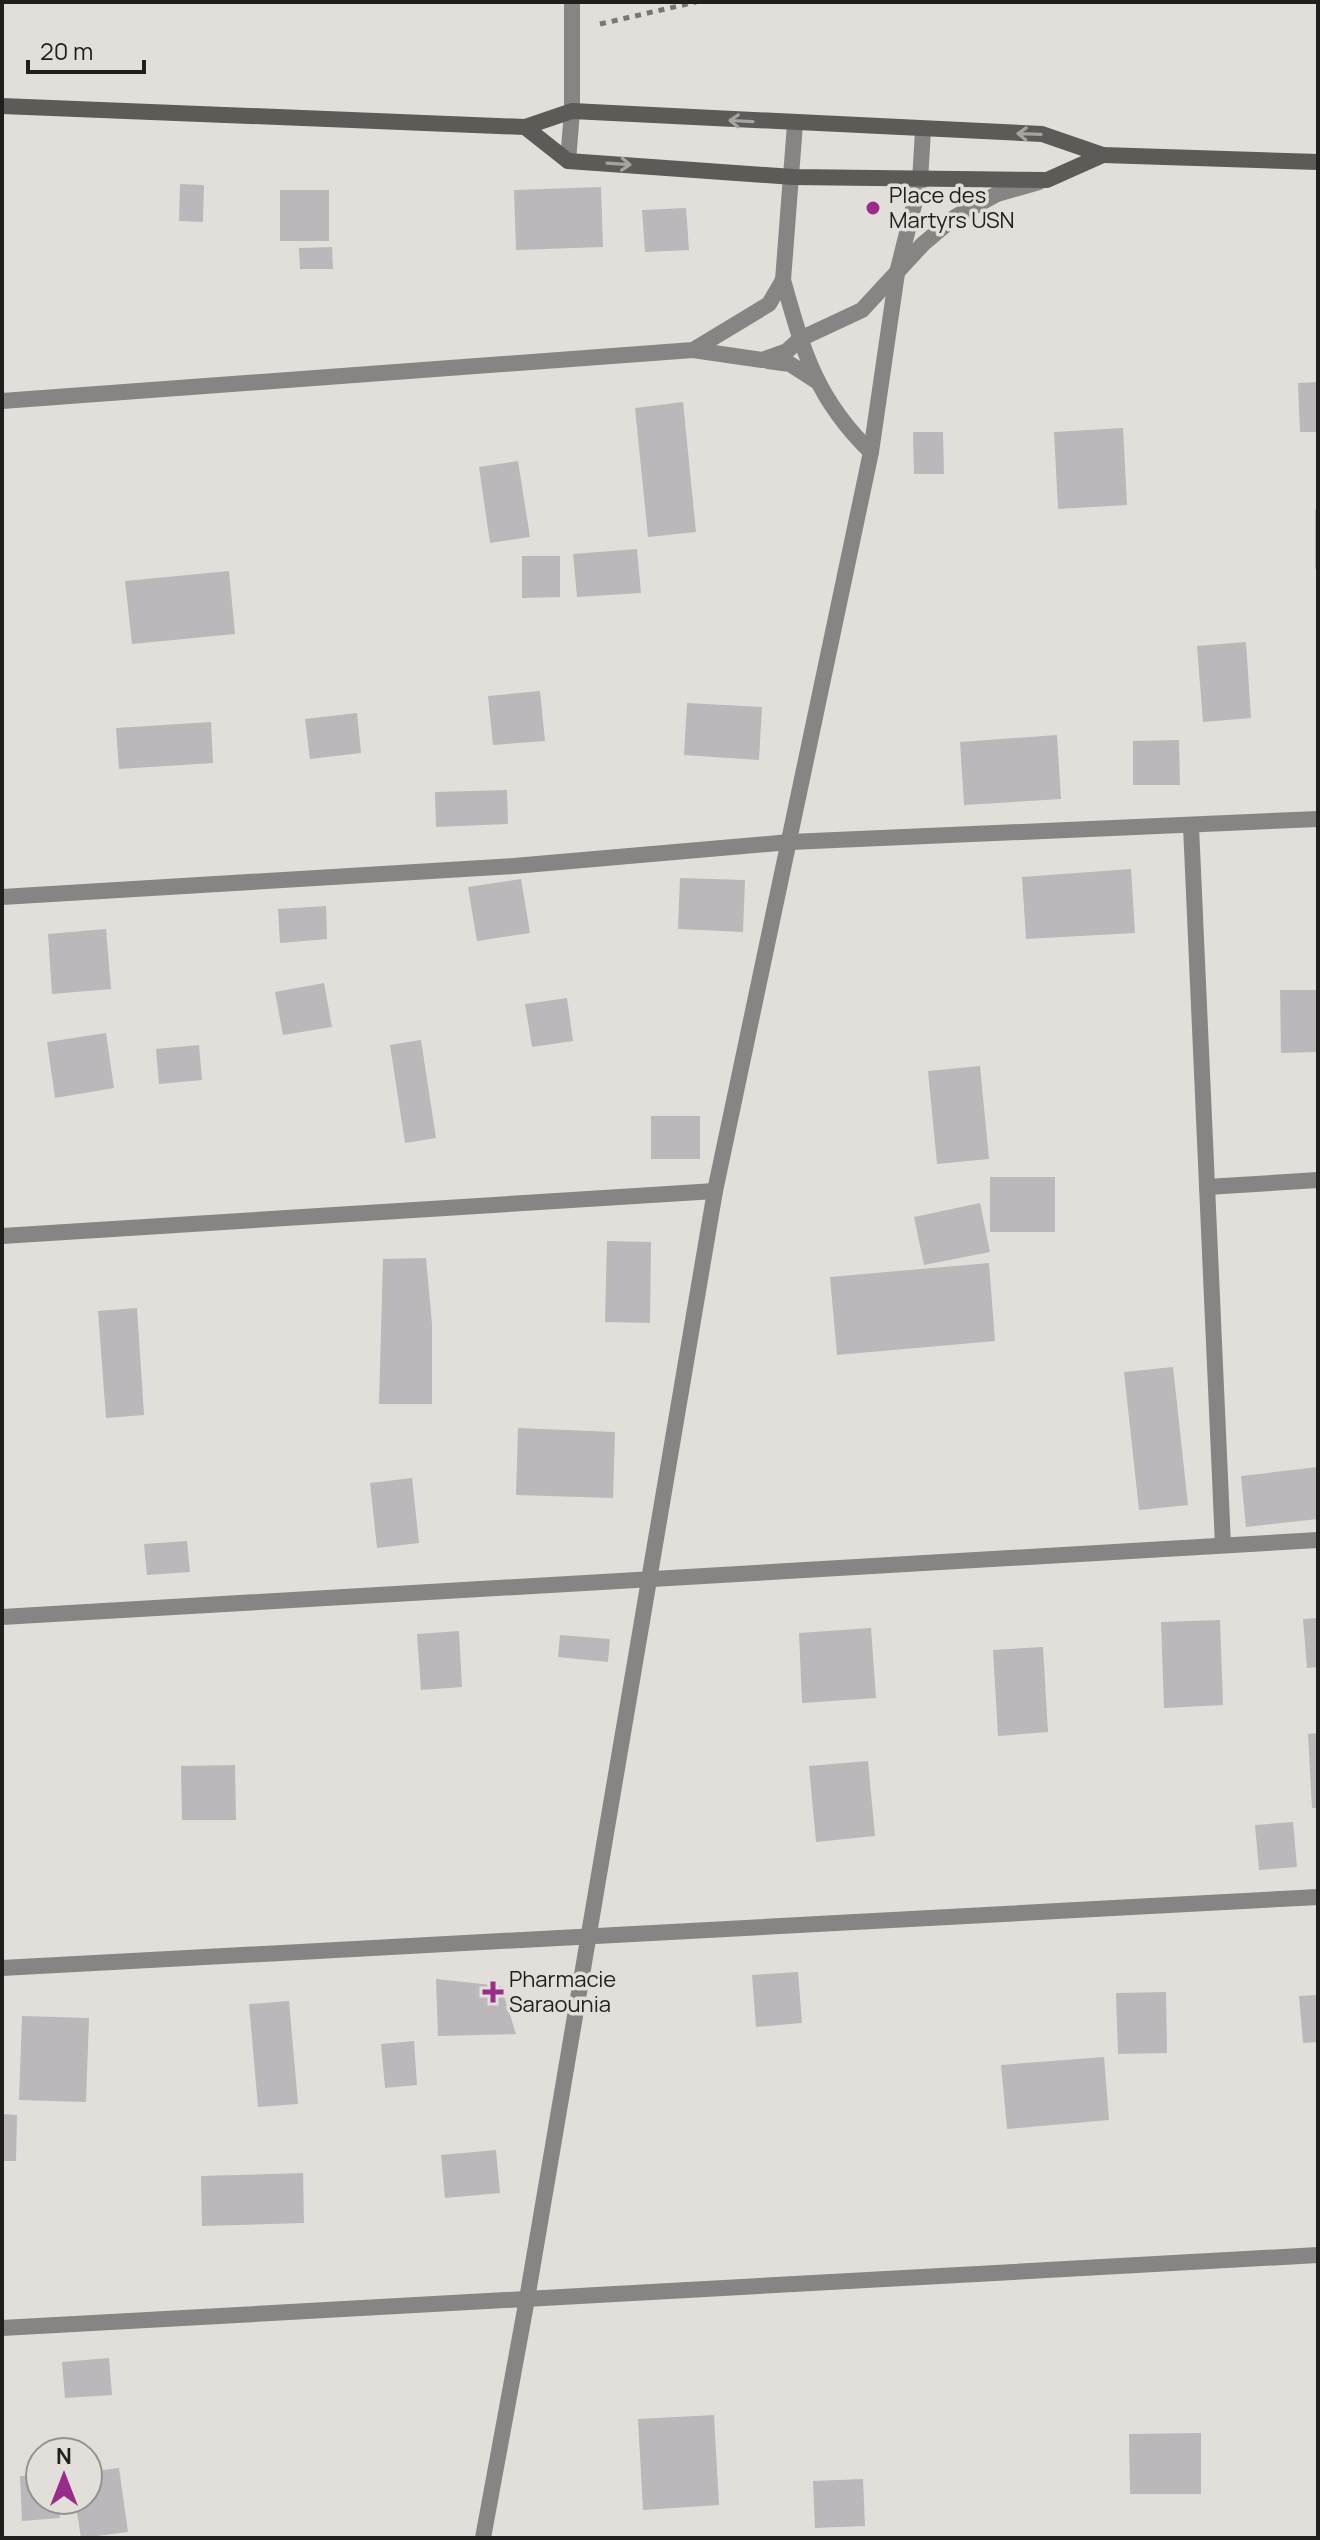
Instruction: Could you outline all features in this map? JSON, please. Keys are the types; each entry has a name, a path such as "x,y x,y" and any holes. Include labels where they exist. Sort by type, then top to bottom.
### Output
{"main road":[{"path":"2,106 525,127 572,111 1042,134 1103,155 1318,162"},
{"path":"525,127 568,161 793,177 920,181 1047,180 1103,155"}],"street":[{"path":"568,161 572,111 572,2"},
{"path":"795,124 783,280 800,339 818,382 841,423 871,452"},
{"path":"483,2538 527,2299 715,1191 871,452 897,273 920,181 923,130"},
{"path":"762,360 787,351 800,339 862,310 955,217 997,194 1047,180"},
{"path":"693,350 769,304 783,280"},
{"path":"2,401 693,350 790,364 818,382"},
{"path":"2,897 514,866 790,842 1318,819"},
{"path":"1191,826 1223,1545"},
{"path":"1207,1187 1318,1180"},
{"path":"2,1236 715,1191"},
{"path":"2,1617 1318,1540"},
{"path":"2,1968 1318,1897"},
{"path":"2,2328 1318,2255"}],"path":[{"path":"572,30 696,2"}],"building":[{"path":"180,184 204,185 203,222 179,221"},
{"path":"601,187 603,247 516,250 514,190"},
{"path":"280,190 329,190 329,241 280,241"},
{"path":"686,208 689,250 645,252 642,210"},
{"path":"332,247 333,269 300,269 299,248"},
{"path":"1318,382 1318,432 1300,432 1298,383"},
{"path":"683,402 696,532 648,537 635,408"},
{"path":"1123,428 1127,505 1058,509 1054,432"},
{"path":"913,432 943,432 944,474 914,474"},
{"path":"518,461 530,537 490,543 479,467"},
{"path":"1315,509 1318,509 1318,569 1315,569"},
{"path":"637,549 641,593 577,597 573,554"},
{"path":"522,556 560,556 560,597 522,598"},
{"path":"229,571 235,634 132,644 125,581"},
{"path":"1246,642 1251,718 1203,722 1197,646"},
{"path":"540,691 545,741 493,745 488,696"},
{"path":"687,703 762,707 759,760 684,755"},
{"path":"357,713 361,753 310,759 305,719"},
{"path":"211,722 213,763 119,769 116,728"},
{"path":"1057,735 1061,799 964,805 960,742"},
{"path":"1179,740 1180,785 1133,785 1133,741"},
{"path":"507,790 508,824 436,827 435,792"},
{"path":"1131,869 1135,933 1026,939 1022,877"},
{"path":"680,878 745,880 743,932 678,929"},
{"path":"521,879 530,933 477,941 468,887"},
{"path":"326,906 327,939 280,943 278,909"},
{"path":"106,929 111,989 52,994 48,934"},
{"path":"324,983 332,1027 283,1035 275,992"},
{"path":"1280,990 1318,990 1318,1052 1281,1053"},
{"path":"567,998 573,1041 532,1047 525,1004"},
{"path":"106,1033 114,1088 55,1098 47,1042"},
{"path":"421,1040 436,1138 405,1143 390,1045"},
{"path":"199,1045 202,1080 159,1084 156,1049"},
{"path":"980,1066 989,1159 937,1164 928,1071"},
{"path":"651,1116 700,1116 700,1159 651,1159"},
{"path":"990,1177 1055,1177 1055,1232 990,1232"},
{"path":"980,1203 990,1252 924,1265 914,1217"},
{"path":"607,1241 651,1242 650,1323 605,1322"},
{"path":"426,1258 432,1324 432,1404 379,1404 383,1259"},
{"path":"989,1263 995,1341 837,1355 830,1277"},
{"path":"137,1308 144,1415 106,1418 98,1311"},
{"path":"1173,1367 1188,1505 1139,1510 1124,1372"},
{"path":"518,1428 615,1432 613,1498 516,1495"},
{"path":"1318,1467 1318,1519 1246,1527 1241,1476"},
{"path":"412,1478 419,1543 377,1548 370,1483"},
{"path":"187,1541 190,1572 147,1575 144,1544"},
{"path":"1318,1618 1318,1667 1307,1668 1303,1619"},
{"path":"1220,1620 1223,1705 1164,1708 1161,1622"},
{"path":"871,1628 876,1698 802,1703 799,1633"},
{"path":"459,1631 462,1687 421,1690 417,1634"},
{"path":"560,1635 610,1639 608,1662 558,1657"},
{"path":"1043,1647 1048,1732 998,1736 993,1650"},
{"path":"1318,1733 1318,1808 1312,1808 1308,1734"},
{"path":"868,1761 875,1836 816,1842 809,1766"},
{"path":"235,1765 236,1820 182,1820 181,1766"},
{"path":"1293,1822 1297,1867 1259,1870 1255,1825"},
{"path":"798,1972 802,2023 756,2027 752,1975"},
{"path":"436,1979 501,1986 516,2034 438,2036"},
{"path":"1166,1992 1167,2053 1118,2054 1116,1993"},
{"path":"1318,1995 1318,2042 1303,2043 1299,1996"},
{"path":"289,2001 298,2104 258,2107 249,2004"},
{"path":"22,2016 89,2018 86,2102 19,2100"},
{"path":"414,2041 417,2085 385,2088 381,2044"},
{"path":"1104,2057 1109,2120 1007,2129 1001,2065"},
{"path":"2,2114 17,2115 16,2161 2,2161"},
{"path":"496,2150 500,2193 445,2198 441,2155"},
{"path":"303,2173 304,2223 202,2226 201,2176"},
{"path":"109,2358 112,2395 65,2398 62,2362"},
{"path":"714,2415 719,2505 643,2510 638,2419"},
{"path":"1201,2433 1201,2494 1130,2494 1129,2434"},
{"path":"119,2468 128,2532 81,2538 78,2516 104,2516 104,2470"},
{"path":"20,2476 24,2476 24,2516 60,2518 22,2521"},
{"path":"863,2479 865,2526 815,2528 813,2481"}],"place":[{"name":"Place des Martyrs USN","path":"873,208"},
{"name":"Pharmacie Saraounia","path":"493,1992"}]}
